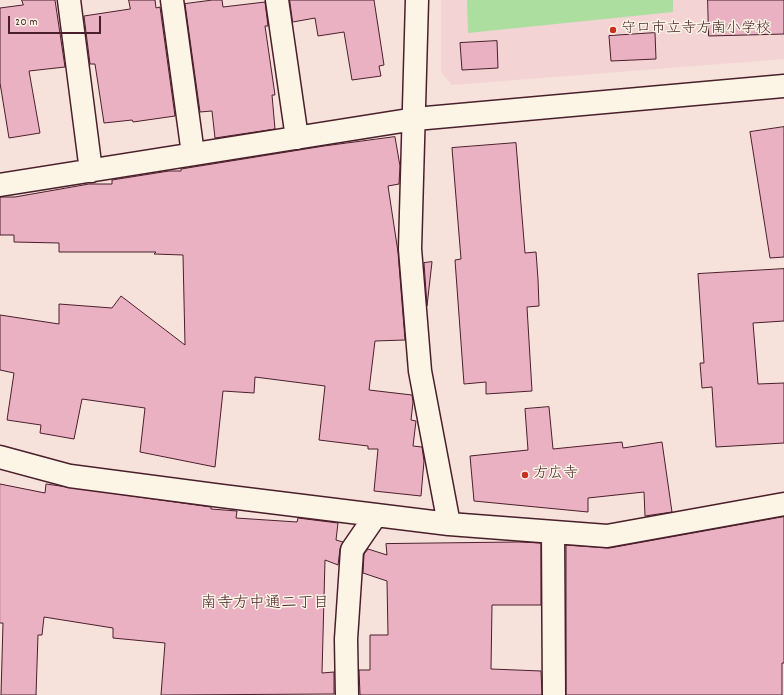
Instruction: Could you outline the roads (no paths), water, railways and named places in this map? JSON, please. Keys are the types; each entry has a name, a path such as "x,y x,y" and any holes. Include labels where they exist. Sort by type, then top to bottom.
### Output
{"street":[{"path":"69,0 91,171"},
{"path":"172,0 193,154"},
{"path":"277,0 297,138"},
{"path":"417,0 415,119 410,256 420,371 449,524"},
{"path":"0,185 415,119 784,86"},
{"path":"0,457 70,476 449,524 607,536 784,504"},
{"path":"347,695 346,640 352,550 376,515"},
{"path":"553,532 554,695"}],"place":[{"name":"守口市立寺方南小学校","path":"613,30"},
{"name":"方広寺","path":"525,475"}],"district":[{"name":"南寺方中通二丁目","path":"265,605"}]}
